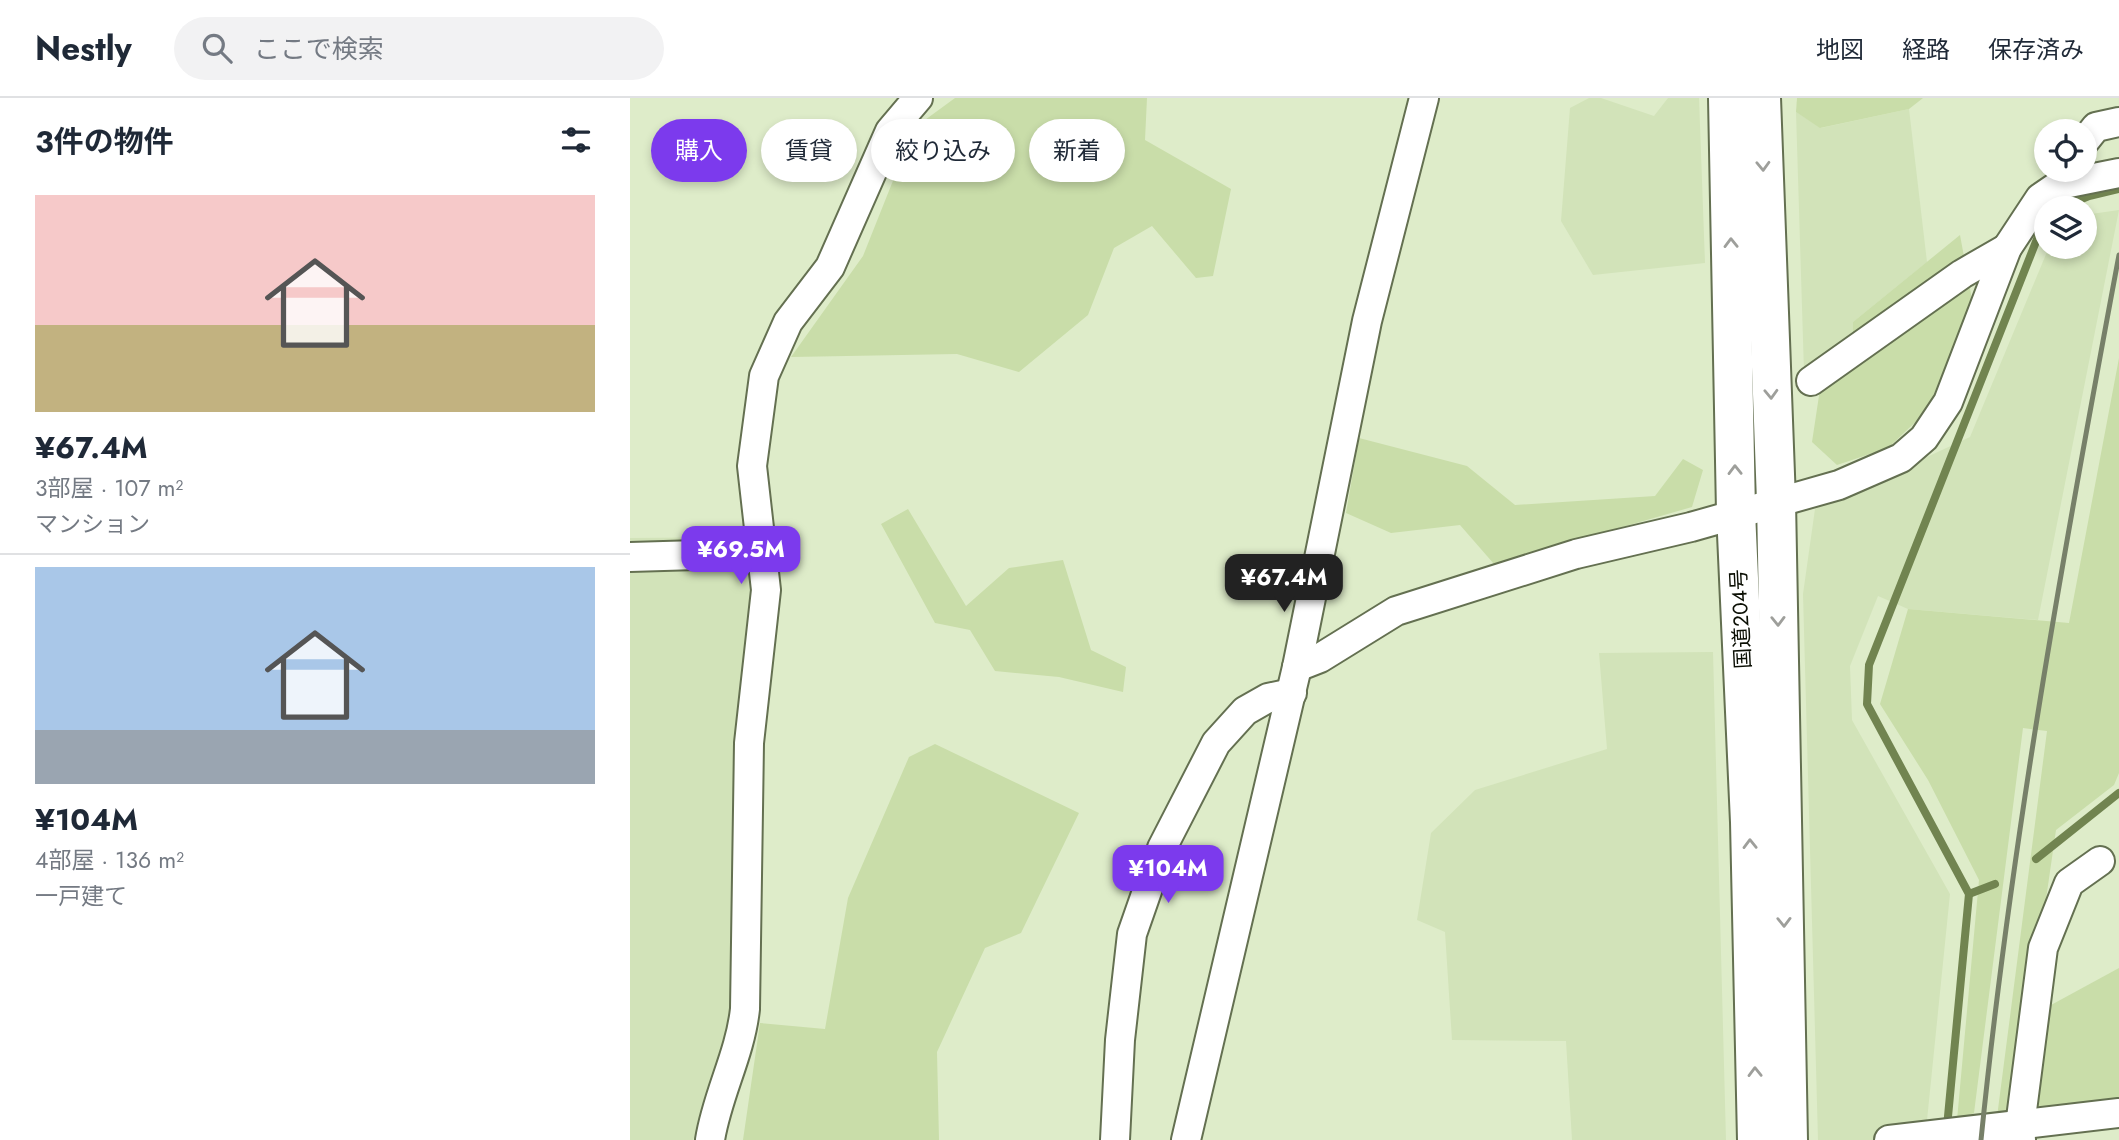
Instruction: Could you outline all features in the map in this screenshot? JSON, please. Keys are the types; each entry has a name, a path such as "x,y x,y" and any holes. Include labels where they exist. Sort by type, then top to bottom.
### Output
{"highway":[{"name":"国道204号","path":"1728,98 1736,512 1750,822 1757,1140"},
{"name":"国道204号","path":"1761,98 1776,501 1788,1140"}],"street":[{"path":"710,1140 713,1120 742,1038 746,1009 749,743 766,590 752,466 764,376 788,322 830,267 890,131 918,98"},
{"path":"1186,1140 1294,680 1367,321 1424,98"},
{"path":"2097,127 2119,122"},
{"path":"2043,196 2059,185 2119,173"},
{"path":"2042,196 2053,182"},
{"path":"1115,1140 1119,1040 1132,934 1162,848 1216,743 1245,711 1294,680 1320,658 1396,611 1576,554 1691,527 1736,512 1839,485 1901,458 1924,438 1948,402 2007,248 2034,207"},
{"path":"1811,381 1962,274 2007,248"},
{"path":"630,557 731,554"},
{"path":"2021,1133 2043,948 2070,883 2100,861"},
{"path":"1889,1140 1963,1131 2021,1133 2119,1113"}],"shaded area":[{"path":"955,98 1147,98 1145,140 1231,189 1213,276 1196,278 1152,226 1114,248 1088,315 1019,372 957,354 791,357 863,256 892,182 1015,182 1015,119 926,119"},
{"path":"1589,98 1601,98 1654,116 1668,98 1699,98 1705,263 1593,275 1561,221 1570,108"},
{"path":"1797,98 1923,98 1909,109 1820,128 1796,112"},
{"path":"1909,109 1927,262 1853,322 1853,342 1804,372 1796,112 1821,128"},
{"path":"2119,210 2038,620 1908,609 1878,596 1850,666 1852,720 1950,894 1925,1140 1818,1140 1803,594 1815,509 1970,437 2044,259 2097,259 2097,213"},
{"path":"1960,235 1973,305 1926,412 1888,448 1837,465 1812,442 1820,389 1853,358 1853,322"},
{"path":"2119,358 2119,773 2114,785 2056,830 2015,1113 1997,1117 2047,731 2023,728 1974,1113 1957,1120 1979,880 1928,780 1880,704 1908,609 2069,623"},
{"path":"1359,438 1467,466 1515,505 1655,496 1683,459 1703,470 1692,507 1494,564 1460,525 1391,533 1346,513"},
{"path":"908,509 966,606 1009,568 1063,560 1091,650 1126,667 1123,692 1059,677 995,671 970,630 935,623 881,524"},
{"path":"745,537 755,608 733,773 733,1027 693,1140 630,1140 630,538"},
{"path":"1713,652 1726,1140 1572,1140 1566,1041 1452,1040 1445,932 1417,920 1431,833 1475,790 1607,749 1599,653"},
{"path":"935,744 1079,813 1021,933 985,948 937,1052 939,1140 743,1140 760,1023 825,1029 848,898 909,757"},
{"path":"2119,968 2119,1100 2031,1110 2040,1011"}],"waterway":[{"path":"2089,196 2119,189"},
{"path":"1947,1127 1969,894 1867,704 1869,665 2034,247"},
{"path":"2036,859 2119,793"},
{"path":"1969,894 1995,884"}],"railway":[{"path":"1981,1140 2023,807 2078,476 2119,255"}]}
